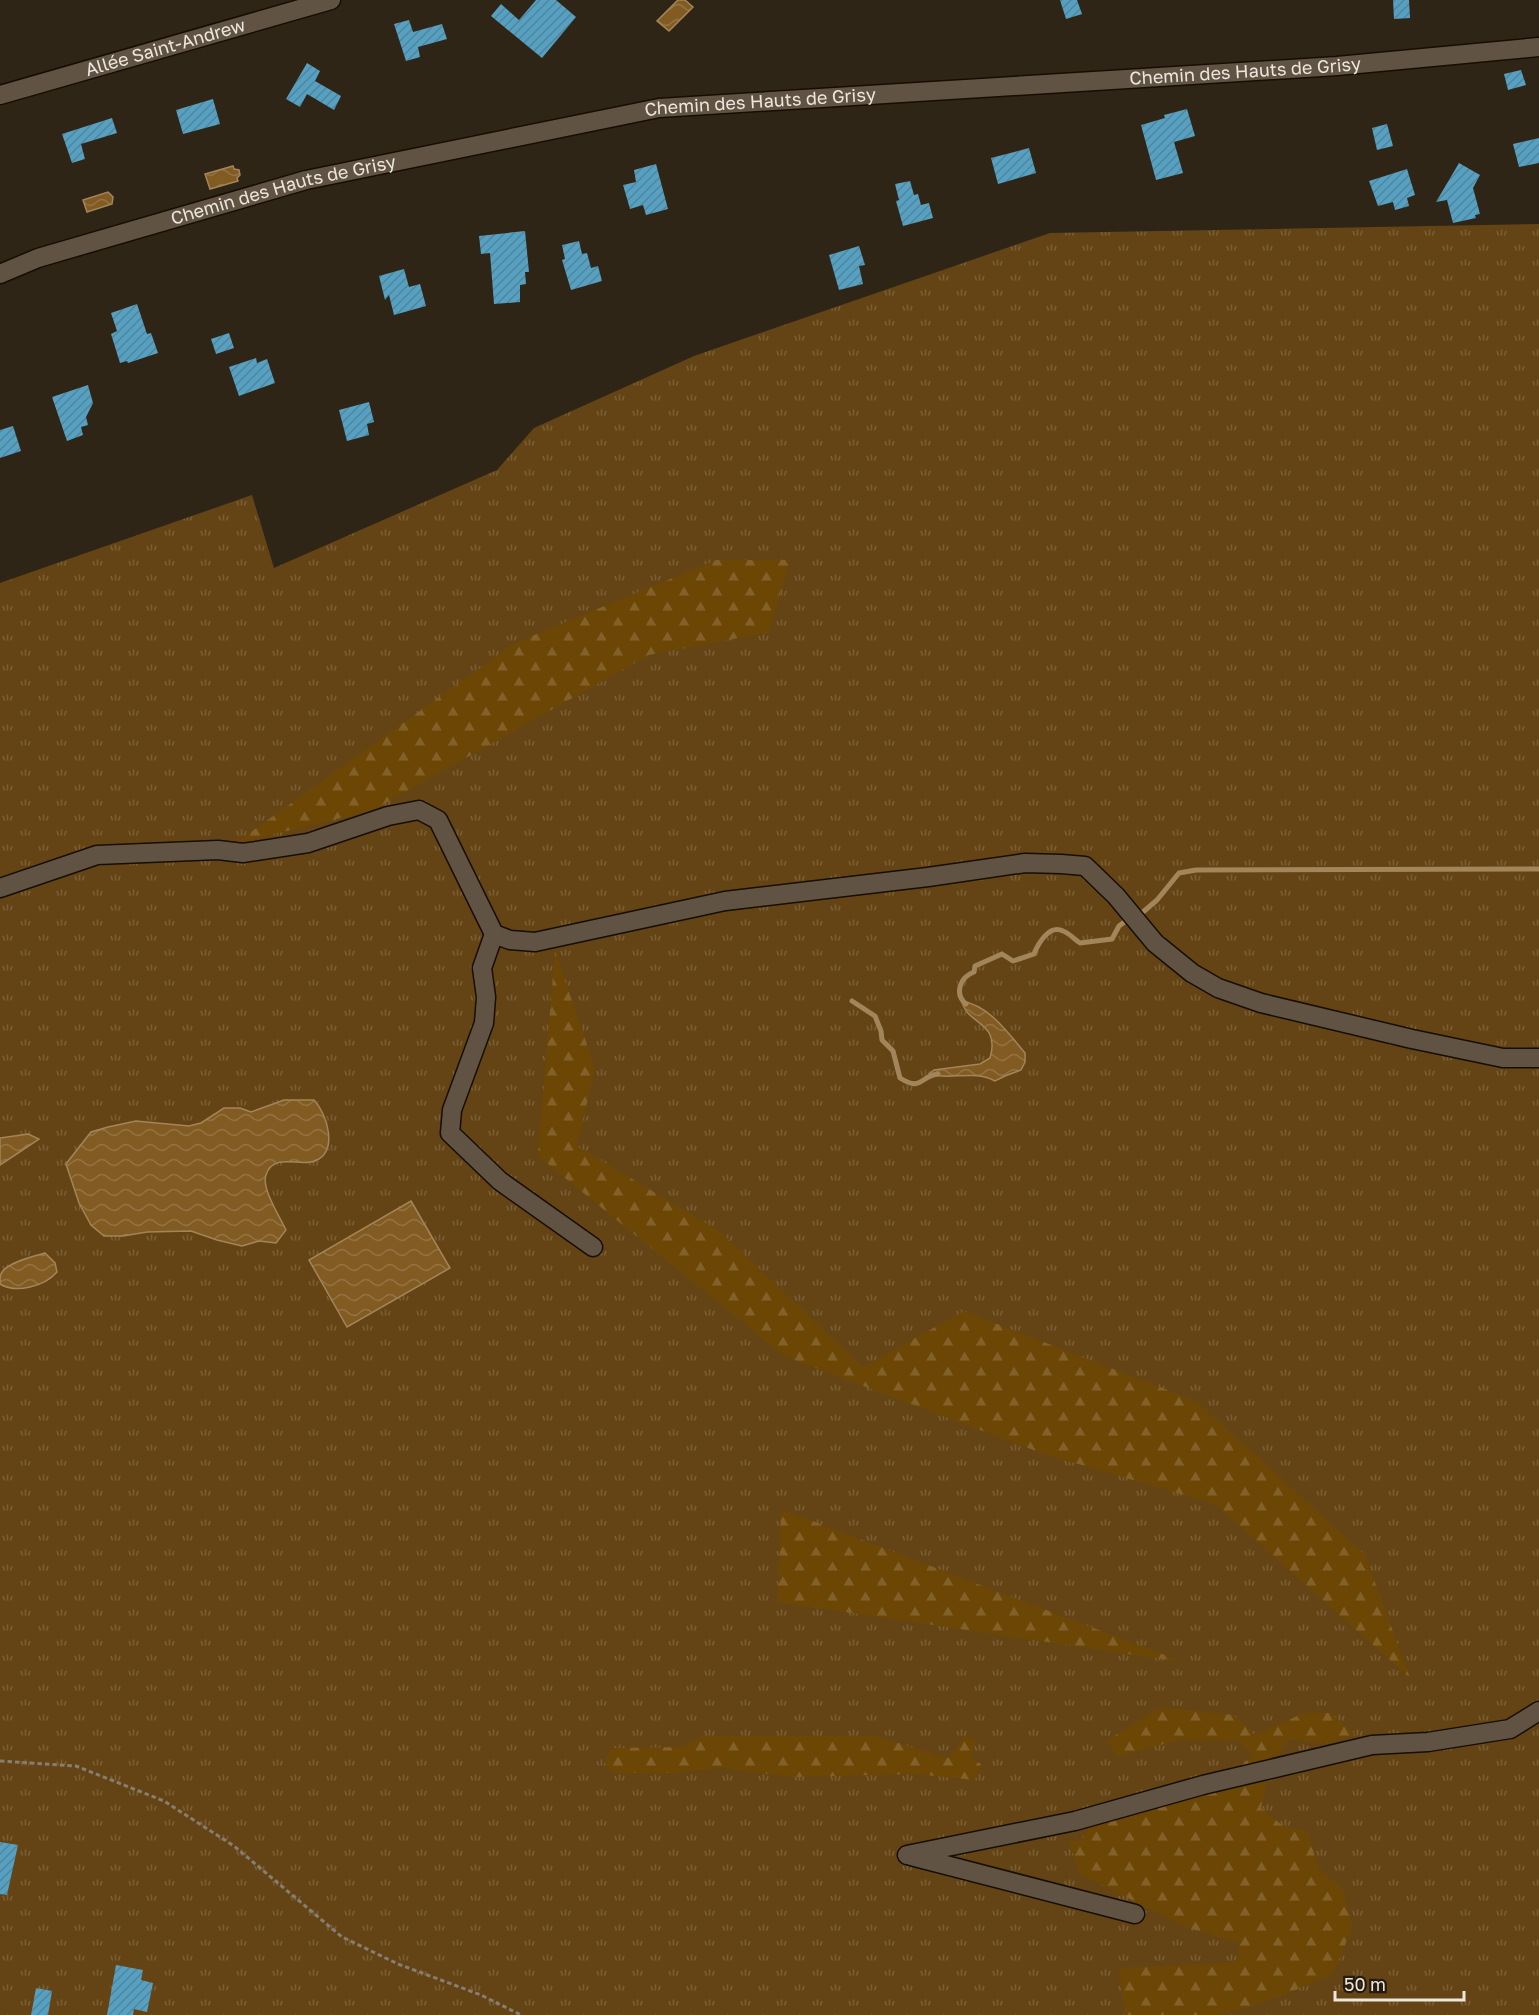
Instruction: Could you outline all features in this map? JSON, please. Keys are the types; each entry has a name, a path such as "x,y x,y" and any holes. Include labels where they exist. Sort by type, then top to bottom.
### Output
{"street":[{"name":"Allée Saint-Andrew","path":"0,95 331,0"},
{"name":"Chemin des Hauts de Grisy","path":"0,274 38,258 306,180 658,108 1337,66 1539,47"},
{"path":"0,888 97,855 218,850 243,853 308,843 388,816 418,810 438,819 494,934 510,940 535,942 725,901 1025,863 1077,866 1085,867 1116,896 1155,943 1192,973 1218,987 1261,1003 1412,1040 1503,1058 1539,1058"},
{"path":"494,934 482,969 486,998 484,1023 452,1110 450,1133 500,1181 593,1246"},
{"path":"1135,1914 907,1855 1075,1821 1203,1785 1371,1745 1428,1742 1510,1728 1539,1711"}],"path":[{"path":"0,1761 76,1766 164,1801 234,1846 342,1937 398,1965 481,1995 521,2015"}],"green space":[{"path":"1539,224 1539,2015 0,2015 0,583 252,495 274,568 497,470 534,428 694,356 1050,233"},
{"path":"716,560 790,560 769,632 649,655 373,810 234,844 515,643"},
{"path":"555,951 595,1068 577,1146 721,1232 863,1367 964,1311 1196,1401 1365,1555 1410,1678 1215,1504 1044,1454 784,1356 538,1156"},
{"path":"781,1509 1183,1662 778,1602"},
{"path":"1161,1707 1234,1715 1255,1735 1304,1713 1331,1713 1355,1734 1323,1744 1289,1739 1271,1764 1261,1808 1283,1826 1307,1831 1319,1869 1343,1889 1352,1928 1333,1974 1261,2003 1215,2015 1125,2015 1119,1968 1237,1962 1239,1943 1186,1927 1080,1874 1069,1842 1082,1839 1092,1823 1137,1813 1218,1787 1253,1755 1240,1741 1179,1740 1118,1756 1106,1741"},
{"path":"702,1736 876,1736 948,1758 965,1736 976,1740 971,1758 981,1764 975,1780 916,1774 795,1777 719,1768 675,1773 613,1773 604,1762 612,1748 683,1747"}],"water":[{"path":"678,0 685,0 693,7 669,31 657,21"},
{"path":"233,166 234,169 239,170 238,181 210,189 205,174"},
{"path":"108,192 113,197 112,204 87,212 83,200"},
{"path":"962,1001 990,1014 1012,1037 1025,1053 1025,1062 1021,1070 995,1081 971,1075 937,1076 929,1074 934,1070 980,1064 990,1058 991,1037 987,1030 965,1009"},
{"path":"284,1100 314,1100 323,1114 329,1141 327,1149 315,1161 274,1164 266,1175 266,1187 286,1230 276,1243 259,1241 242,1246 191,1231 104,1236 91,1225 79,1203 66,1164 91,1132 136,1121 189,1126 201,1123 224,1108 240,1108 251,1112"},
{"path":"28,1134 39,1139 0,1165 0,1138"},
{"path":"411,1201 450,1268 347,1327 309,1260"},
{"path":"45,1253 55,1263 57,1272 52,1277 30,1287 14,1288 0,1284 1,1274 8,1266"}],"building":[{"path":"536,0 556,0 576,17 542,58 491,16 501,4 519,20"},
{"path":"1060,0 1077,0 1082,14 1066,19"},
{"path":"1393,0 1409,0 1410,18 1394,19"},
{"path":"409,20 413,32 442,24 447,39 418,47 420,57 406,61 394,24"},
{"path":"307,63 320,71 315,81 341,96 334,110 307,94 300,107 286,99"},
{"path":"1521,70 1526,85 1508,90 1504,74"},
{"path":"213,99 220,124 183,134 176,110"},
{"path":"1187,109 1195,136 1174,142 1183,173 1156,180 1141,125 1165,118 1164,115"},
{"path":"112,118 117,133 81,144 85,159 72,163 62,134"},
{"path":"1387,124 1393,146 1377,150 1372,128"},
{"path":"1539,138 1539,163 1519,167 1513,144"},
{"path":"1029,148 1036,173 998,184 991,158"},
{"path":"1459,163 1480,175 1473,188 1480,214 1475,215 1476,218 1453,223 1447,200 1436,202"},
{"path":"656,164 668,209 646,215 643,205 630,209 623,185 636,182 634,170"},
{"path":"1407,169 1415,195 1407,198 1409,206 1395,210 1393,202 1378,206 1369,181"},
{"path":"910,181 914,195 918,194 921,205 929,203 933,218 903,226 896,201 899,200 895,184"},
{"path":"525,231 529,272 525,272 526,284 520,285 520,302 494,304 490,253 481,254 479,236"},
{"path":"579,241 582,254 587,253 591,268 598,266 602,281 571,290 562,260 565,259 562,245"},
{"path":"859,246 865,265 859,266 863,284 839,290 829,255"},
{"path":"404,269 409,287 420,284 426,306 394,315 389,295 385,300 379,276"},
{"path":"137,304 147,334 151,333 158,353 128,363 127,361 120,363 111,334 117,331 111,313"},
{"path":"229,333 234,348 216,354 211,339"},
{"path":"256,358 257,363 267,359 275,383 239,396 229,367"},
{"path":"88,385 93,403 86,417 88,425 81,427 83,435 67,441 52,397"},
{"path":"369,402 374,422 367,424 369,435 347,441 339,410"},
{"path":"13,426 21,451 0,458 0,430"},
{"path":"0,1842 18,1845 7,1895 0,1894"},
{"path":"116,1965 143,1970 141,1980 153,1983 147,2012 134,2009 133,2015 107,2015"},
{"path":"36,1988 52,1991 48,2015 31,2015"}],"waterway":[{"path":"1143,912 1157,900 1179,873 1196,870 1539,869"},
{"path":"966,1004 960,995 960,986 965,978 974,972 975,966 1002,954 1013,961 1034,954 1041,940 1053,930 1065,932 1080,943 1112,939 1119,926 1127,920"},
{"path":"852,1001 875,1016 882,1040 893,1051 900,1078 913,1084 938,1074"}]}
